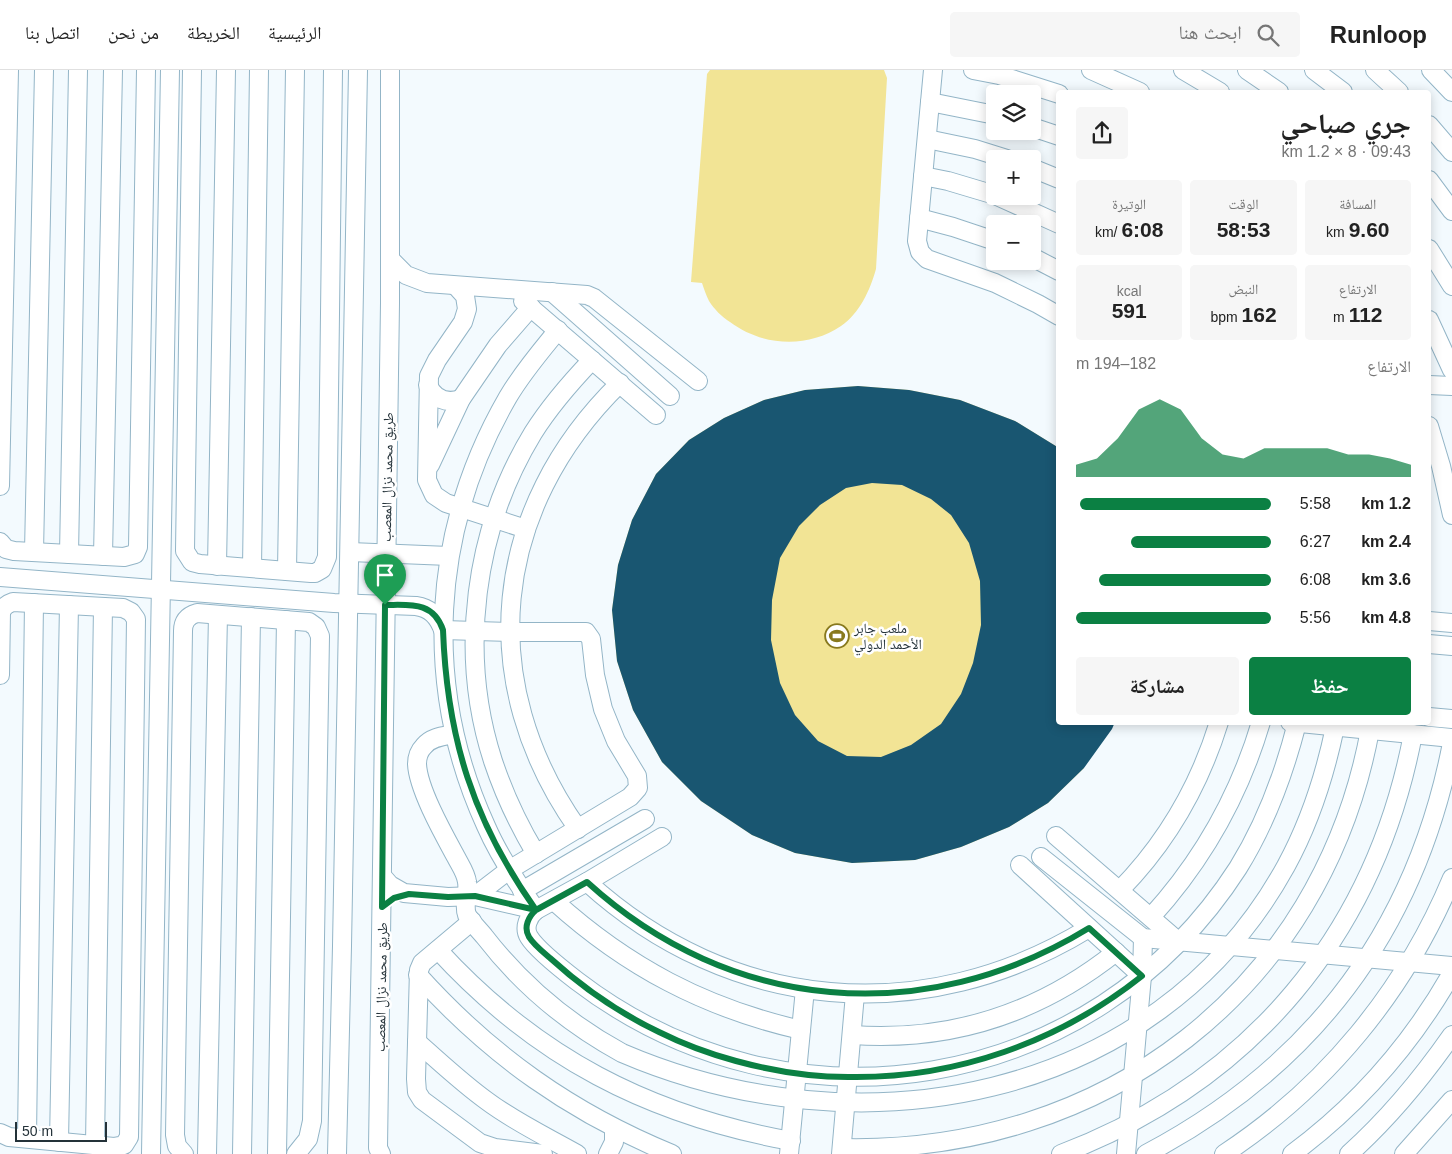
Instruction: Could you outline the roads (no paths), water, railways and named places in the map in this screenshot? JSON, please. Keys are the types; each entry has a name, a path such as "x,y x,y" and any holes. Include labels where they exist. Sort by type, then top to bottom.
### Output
{"street":[{"path":"0,486 4,148 9,70"},
{"path":"34,552 44,70"},
{"path":"69,554 78,70"},
{"path":"104,556 112,70"},
{"path":"0,542 10,550 128,557 135,554 138,547 146,70"},
{"path":"151,1154 170,70"},
{"path":"192,70 185,551 188,559 195,564 315,573 322,569 326,561 333,70"},
{"path":"217,566 226,70"},
{"path":"252,568 259,70"},
{"path":"287,571 295,70"},
{"path":"336,1154 350,552 358,70"},
{"name":"طريق محمد نزال المعصب","path":"381,1154 378,1148 390,302 390,70"},
{"path":"933,70 919,218 918,245 920,252 928,259 995,283 1056,314"},
{"path":"973,70 999,75 1056,93"},
{"path":"1091,70 1136,90"},
{"path":"1183,70 1214,90"},
{"path":"1215,70 1216,90"},
{"path":"1247,70 1276,90"},
{"path":"1314,70 1340,90"},
{"path":"1375,70 1396,90"},
{"path":"1431,70 1452,92"},
{"path":"930,102 986,113"},
{"path":"1431,126 1452,152"},
{"path":"1041,130 1056,135"},
{"path":"927,139 986,152"},
{"path":"145,163 191,164"},
{"path":"1041,172 1056,178"},
{"path":"923,176 956,183 986,193"},
{"path":"1431,183 1452,211"},
{"path":"1016,205 1056,223"},
{"path":"919,218 953,226 986,237"},
{"path":"1431,252 1452,286"},
{"path":"390,259 406,275 427,283 587,295 594,298 698,382"},
{"path":"1041,262 1056,269"},
{"path":"390,302 406,288 427,283"},
{"path":"456,286 465,296 467,302 466,316 433,367 428,385 426,475 428,486 434,495 446,503 526,529"},
{"path":"510,289 656,414"},
{"path":"552,292 670,396"},
{"path":"142,300 189,302"},
{"path":"426,475 461,399 498,345 531,307"},
{"path":"1431,324 1452,370"},
{"path":"536,910 509,870 486,826 468,781 454,734 448,700 443,630 450,556 460,508 473,470 505,403 532,362 558,330"},
{"path":"536,854 508,800 495,768 486,735 477,684 475,631 480,575 494,520 514,468 533,434 561,395 592,360"},
{"path":"578,829 553,792 526,731 516,688 511,632 515,574 526,529 544,483 556,461 585,420 620,383"},
{"path":"428,385 431,391 441,400 454,401 461,399"},
{"path":"1431,385 1452,386"},
{"path":"1431,432 1442,466 1452,515"},
{"path":"140,439 187,440"},
{"path":"350,552 450,556"},
{"path":"0,577 422,607 438,618 443,630"},
{"path":"0,675 1,616 6,605 13,602 103,607 127,610 134,616 136,624 129,1136 126,1143 121,1146 59,1142 9,1136 0,1133"},
{"path":"27,1138 34,603"},
{"path":"59,1142 69,605"},
{"path":"95,1145 103,607"},
{"path":"184,1154 177,1146 175,1135 183,626 184,621 197,613 313,624 319,631 320,636 312,1121 308,1139 296,1154"},
{"path":"207,1154 218,615"},
{"path":"242,1154 251,618"},
{"path":"277,1154 286,620"},
{"path":"1431,621 1452,623"},
{"path":"443,630 583,632 590,636 594,675 603,709 616,741 637,776 639,784 636,791 630,797 509,870 471,897"},
{"path":"1431,644 1452,646"},
{"path":"1431,717 1452,719"},
{"path":"1120,890 1153,853 1181,812 1203,767 1217,725"},
{"path":"1151,917 1168,899 1198,859 1224,816 1244,772 1260,725"},
{"path":"662,837 536,910 527,923 529,937 573,978 612,1006 660,1033 698,1049 737,1061 797,1073 848,1077 914,1074 958,1066 1000,1054 1041,1038 1081,1018 1118,994 1142,976 1179,942 1213,903 1250,848 1278,788 1293,725"},
{"path":"1314,725 1452,738"},
{"path":"454,734 435,738 424,745 418,756 417,768 424,791 437,822 465,876 471,897 467,913 507,963 546,1001 613,1049 687,1085 739,1102 793,1112 858,1117 901,1116 942,1110 1013,1093 1080,1065 1137,1031 1181,997 1199,981 1231,946 1270,893 1297,843 1316,798 1336,727"},
{"path":"855,994 848,1077 858,1117 841,1151 931,1146 997,1134 1060,1113 1101,1095 1133,1077 1177,1048 1212,1019 1243,988 1275,950 1310,899 1339,839 1361,776 1370,730"},
{"path":"1061,1154 1129,1124 1172,1099 1232,1055 1285,1002 1323,954 1356,901 1377,856 1399,794 1413,734"},
{"path":"1146,1154 1200,1123 1233,1101 1271,1070 1319,1022 1344,992 1396,909 1421,856 1439,800 1452,743"},
{"path":"134,766 180,768"},
{"path":"522,891 645,819"},
{"path":"1056,836 1179,942"},
{"path":"1041,857 1143,938 1452,966"},
{"path":"1020,865 1142,976"},
{"path":"383,877 394,888 409,894"},
{"path":"1224,1154 1273,1118 1325,1072 1370,1020 1410,962 1432,922 1452,878"},
{"path":"587,882 634,920 687,952 706,960 744,975 805,989 855,994 916,991 977,979 1034,958 1089,928"},
{"path":"133,893 178,894"},
{"path":"382,907 394,898 409,894 471,897 536,910"},
{"path":"554,901 611,948 643,969 676,987 737,1012 801,1030"},
{"path":"472,921 422,964 418,975 416,1088 419,1096 480,1143 495,1148 542,1154"},
{"path":"1126,1154 1142,976 1143,938"},
{"path":"438,950 473,987 504,1014 536,1039 588,1072 682,1114 790,1148 805,989"},
{"path":"852,1035 889,1037 927,1034 1001,1017 1036,1003 1061,990 1116,952"},
{"path":"1292,1154 1340,1114 1380,1074 1416,1030 1452,973"},
{"path":"418,975 457,1017 502,1056 556,1095 614,1128 672,1154"},
{"path":"131,1021 176,1021"},
{"path":"1349,1154 1420,1079 1452,1035"},
{"path":"417,1042 464,1084 519,1122 577,1154"},
{"path":"1404,1154 1452,1100"},
{"path":"508,1150 516,1143 519,1136 519,1122"},
{"path":"608,1154 614,1142 614,1128"}],"place":[{"name":"ملعب جابر الأحمد الدولي","path":"837,636"}]}
